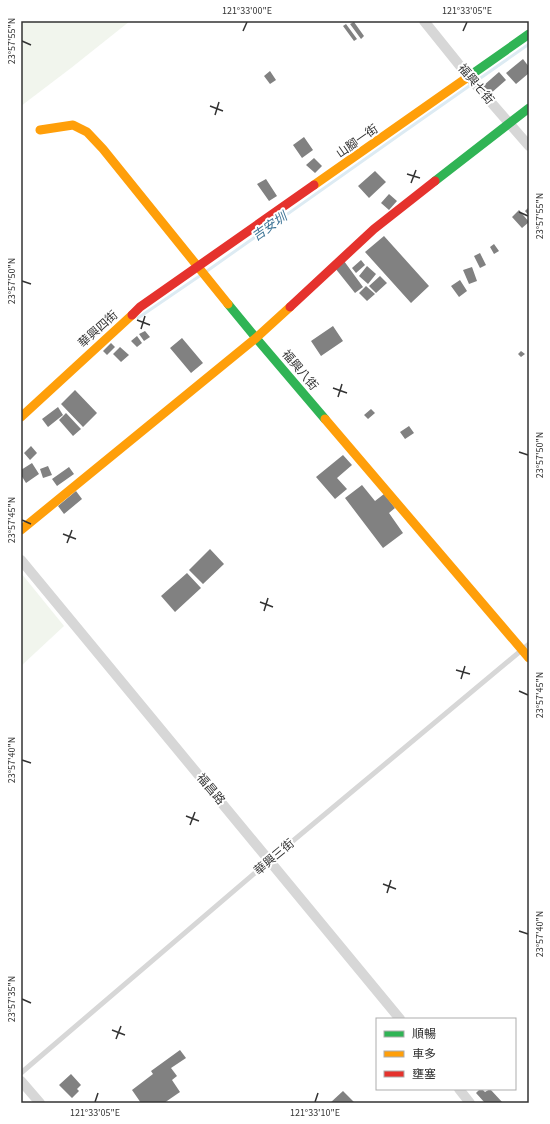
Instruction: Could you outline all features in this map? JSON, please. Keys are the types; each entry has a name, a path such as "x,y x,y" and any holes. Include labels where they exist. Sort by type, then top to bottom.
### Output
{"street":[{"name":"福興七街","path":"424,21 529,146"},
{"name":"山腳一街","path":"202,272 472,80 529,34"},
{"path":"21,530 256,338 374,229 529,108"},
{"name":"福興八街","path":"40,130 73,125 87,132 103,149 256,338 525,647 529,658"},
{"name":"華興四街","path":"21,417 140,308 202,272"},
{"name":"福昌路","path":"21,560 399,1018"},
{"path":"21,1082 40,1103"},
{"path":"460,1090 470,1103"}],"lane":[{"name":"華興三街","path":"21,1073 270,860 525,647"}],"shaded area":[{"path":"21,21 130,21 21,106"},
{"path":"21,573 64,626 21,666"}],"building":[{"path":"354,22 364,36 361,39 350,24"},
{"path":"346,24 357,39 354,41 343,26"},
{"path":"523,59 529,67 529,73 516,84 506,73"},
{"path":"270,71 276,80 270,84 264,76"},
{"path":"499,72 506,80 490,94 483,86"},
{"path":"304,137 313,150 302,158 293,145"},
{"path":"314,158 322,166 315,173 306,165"},
{"path":"375,171 386,182 369,198 358,186"},
{"path":"266,179 277,196 269,201 257,184"},
{"path":"389,194 397,201 389,210 381,203"},
{"path":"529,207 529,216 525,211"},
{"path":"519,210 529,222 522,228 512,217"},
{"path":"384,236 429,286 411,303 365,252"},
{"path":"494,244 499,251 494,254 490,247"},
{"path":"480,253 486,265 480,268 474,256"},
{"path":"361,260 365,265 356,273 352,268"},
{"path":"344,261 363,287 355,293 335,268"},
{"path":"367,266 376,274 368,284 359,276"},
{"path":"472,267 477,281 469,284 463,270"},
{"path":"380,276 387,283 376,293 369,286"},
{"path":"460,280 467,291 459,297 451,286"},
{"path":"366,286 375,294 367,301 359,293"},
{"path":"333,326 343,341 321,356 311,341"},
{"path":"145,331 150,337 144,341 139,334"},
{"path":"137,336 142,343 137,347 131,341"},
{"path":"182,338 203,363 191,373 170,348"},
{"path":"111,343 115,347 107,355 103,351"},
{"path":"120,347 129,355 121,362 113,354"},
{"path":"521,351 525,354 521,357 518,354"},
{"path":"75,390 97,413 83,427 61,404"},
{"path":"58,407 63,415 48,427 42,419"},
{"path":"371,409 375,413 368,419 364,415"},
{"path":"66,413 81,429 73,436 59,420"},
{"path":"409,426 414,433 405,439 400,432"},
{"path":"31,446 37,453 30,460 24,453"},
{"path":"343,455 352,465 337,478 347,489 335,499 316,477"},
{"path":"32,463 39,474 26,483 21,475 21,470"},
{"path":"48,466 52,475 43,478 40,469"},
{"path":"69,467 74,474 57,486 52,479"},
{"path":"362,485 375,501 384,494 395,508 389,513 403,533 383,548 345,498"},
{"path":"76,491 82,499 64,514 58,506"},
{"path":"210,549 224,564 203,584 189,570"},
{"path":"187,573 201,588 175,612 161,596"},
{"path":"180,1050 186,1058 171,1068 177,1076 172,1080 180,1092 164,1103 141,1103 132,1090 153,1074 151,1071"},
{"path":"71,1074 81,1085 77,1089 79,1091 72,1098 59,1085"},
{"path":"479,1090 483,1090 485,1092 491,1090 503,1103 485,1103 476,1093"},
{"path":"343,1091 355,1103 330,1103"}],"waterway":[{"name":"吉安圳","path":"207,271 529,44"},
{"name":"吉安圳","path":"138,318 201,275"}],"traffic: fast":[{"path":"468,77 529,34"},
{"path":"435,181 529,108"},
{"path":"228,304 325,419"}],"traffic: slow":[{"path":"314,185 468,77"},
{"path":"40,130 73,125 87,132 103,149 228,304"},
{"path":"21,530 256,338 290,307"},
{"path":"21,417 132,315"},
{"path":"325,419 529,658"}],"traffic: jam":[{"path":"290,307 374,229 435,181"},
{"path":"132,315 140,307 314,185"}]}
